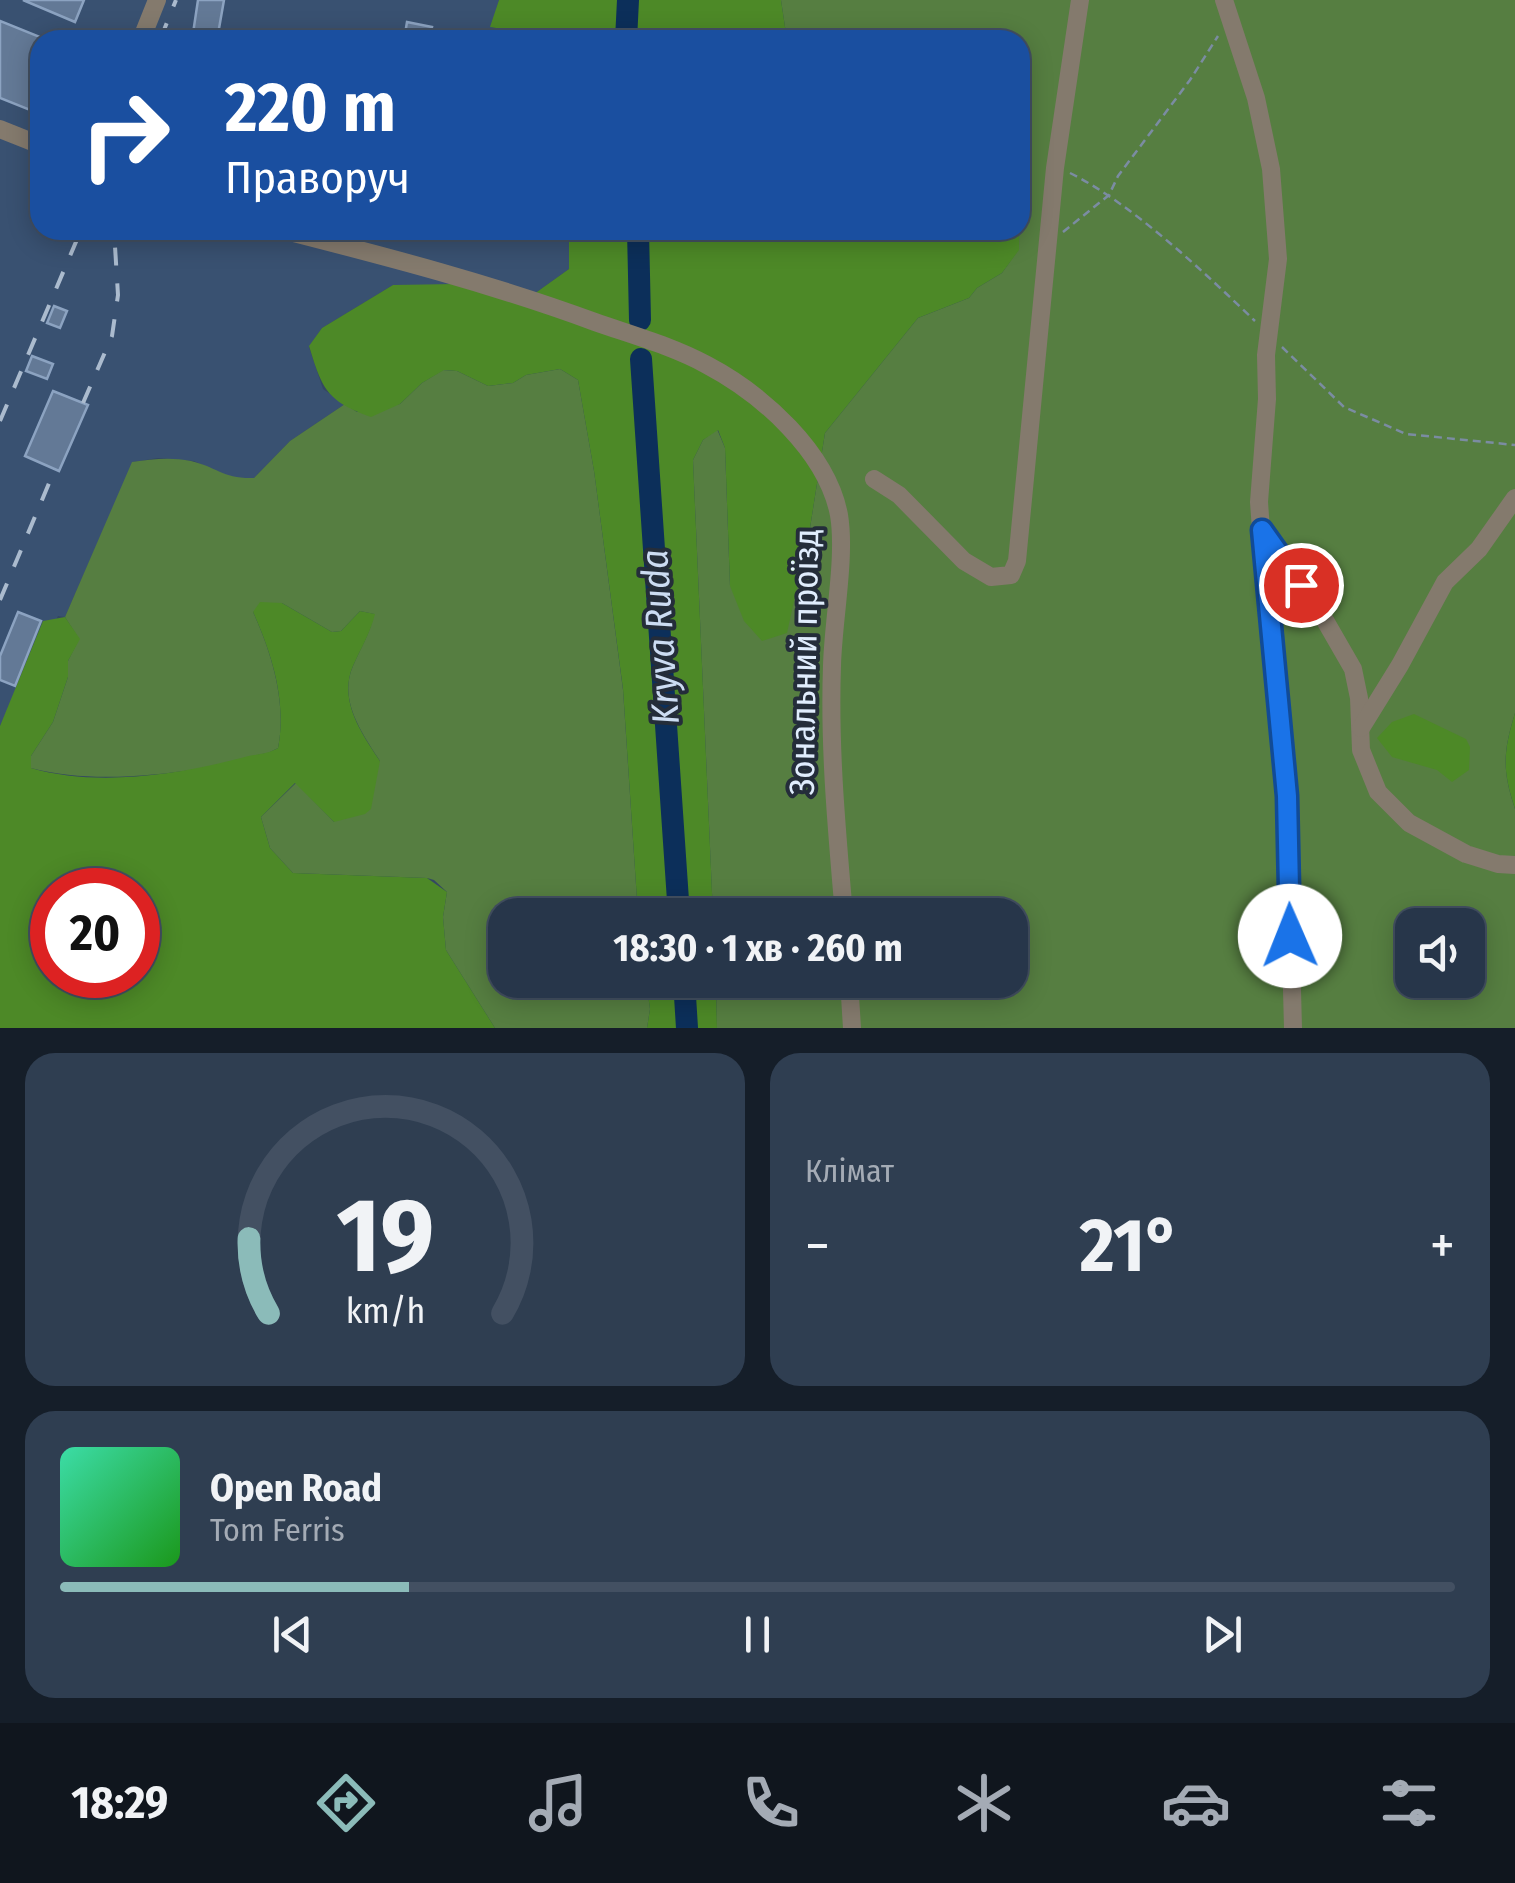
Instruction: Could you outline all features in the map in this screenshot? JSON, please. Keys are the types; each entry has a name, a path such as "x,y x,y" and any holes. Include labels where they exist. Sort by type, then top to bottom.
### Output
{"street":[{"path":"144,30 157,0"},
{"path":"874,479 899,495 964,561 991,577 1011,575 1017,561 1054,168 1080,0"},
{"path":"1224,0 1256,98 1271,169 1278,259 1266,355 1267,399 1259,502 1287,796 1293,1028"},
{"path":"0,129 30,140"},
{"name":"Зональний проїзд","path":"322,240 520,295 708,365 768,408 824,473 833,491 840,524 831,740 843,898"},
{"path":"1361,728 1445,582 1479,549 1515,498"},
{"path":"1262,530 1315,603 1346,655 1356,684 1361,750 1378,792 1409,823 1466,854 1498,864 1515,864"},
{"path":"850,998 852,1028"}],"path":[{"path":"1050,239 1109,195 1118,176 1190,80 1219,33"}],"shaded area":[{"path":"0,0 499,0 491,27 509,30 30,30 30,240 569,240 569,269 520,304 393,285 322,328 309,347 323,389 345,404 290,441 254,478 232,479 194,461 158,458 133,462 65,617 58,616 0,726"}],"green space":[{"path":"499,0 781,0 786,30 508,30 490,27"},
{"path":"781,0 1515,0 1515,713 1506,761 1515,809 1515,1028 717,1028 716,998 1028,998 1028,898 712,898 693,460 703,440 717,429 725,448 730,586 810,528 825,433 918,318 969,298 977,288 1002,273 1019,249 1019,240 1030,240 1030,30 786,30"},
{"path":"569,240 1019,240 1019,250 1002,273 977,288 969,298 918,318 825,433 787,633 762,641 744,621 730,586 725,448 718,430 703,440 693,460 712,898 637,898 623,689 578,380 560,369 488,386 457,371 444,370 422,383 400,404 371,417 344,405 328,391 309,346 322,328 393,285 455,284 520,304 569,269"},
{"path":"560,369 578,380 623,690 637,898 488,898 488,998 648,998 647,1028 495,1028 446,950 443,917 447,892 434,880 293,873 270,848 261,817 296,783 334,822 380,761 354,716 348,691 353,666 374,614 360,611 341,631 332,632 282,603 253,612 272,662 281,714 278,748 268,753 207,768 136,776 93,777 31,768 31,756 53,722 68,677 68,661 79,639 65,617 132,462 184,460 227,475 254,478 290,441 345,404 357,412 400,404 443,370 457,371 488,386 513,383 526,375"},
{"path":"260,602 282,603 332,632 341,631 360,611 375,614 353,666 348,691 354,716 380,761 371,809 334,822 295,783 261,817 270,848 293,873 427,878 447,892 443,917 446,950 495,1028 0,1028 0,726 43,621 65,617 80,639 68,661 68,677 53,722 31,756 31,768 82,777 190,769 278,748 281,713 266,644 253,612"},
{"path":"1515,713 1515,809 1506,761"},
{"path":"1414,714 1466,739 1470,747 1469,770 1452,782 1437,770 1392,757 1377,738 1392,722"},
{"path":"648,998 716,998 717,1028 647,1028"}],"building":[{"path":"23,0 84,0 75,22"},
{"path":"198,0 224,0 219,30 194,30"},
{"path":"0,21 30,33 30,110 0,98"},
{"path":"407,22 432,27 431,30 406,30"},
{"path":"54,306 67,311 60,328 47,323"},
{"path":"32,356 53,364 47,379 26,371"},
{"path":"53,391 88,405 59,471 25,456"},
{"path":"18,612 41,621 15,686 0,680 0,656"}],"waterway":[{"name":"Kryva Ruda","path":"626,30 628,0"},
{"name":"Kryva Ruda","path":"638,240 640,320"},
{"name":"Kryva Ruda","path":"641,359 678,898"},
{"name":"Kryva Ruda","path":"685,998 687,1028"}],"railway":[{"path":"164,30 176,0"},
{"path":"0,421 77,240"},
{"path":"83,403 112,336 118,295 115,240"},
{"path":"0,600 55,469"}],"route":[{"path":"1290,936 1287,796 1262,530 1301,585"}]}
